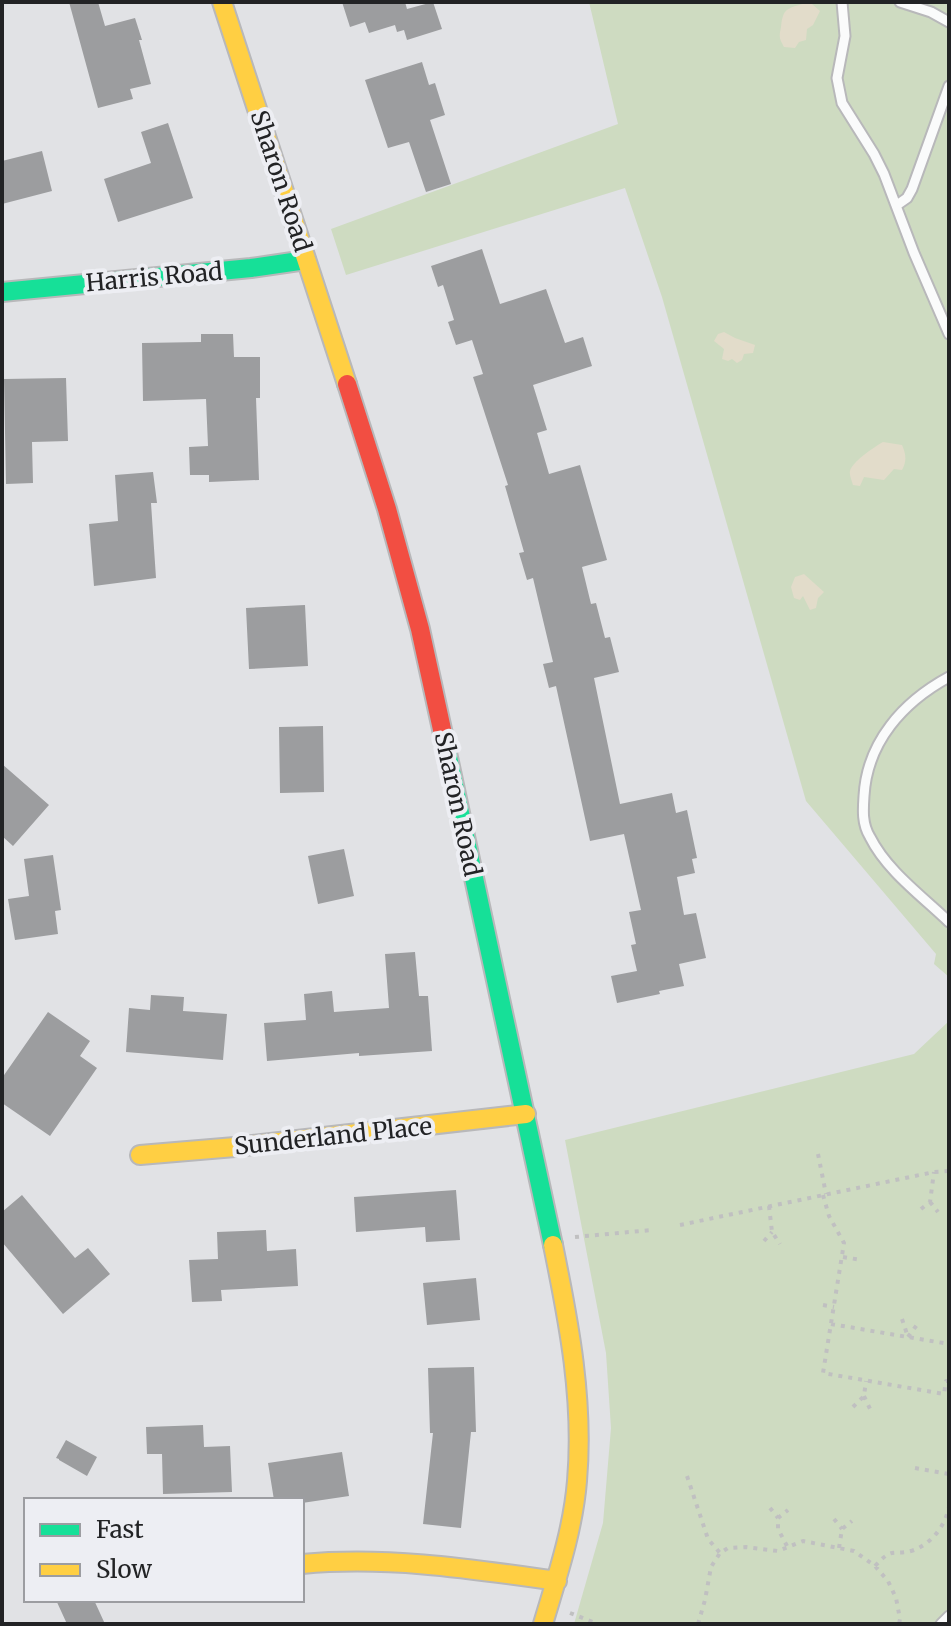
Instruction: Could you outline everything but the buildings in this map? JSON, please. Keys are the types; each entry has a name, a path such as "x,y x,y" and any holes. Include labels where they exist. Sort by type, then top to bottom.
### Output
{"street":[{"name":"Sharon Road","path":"222,2 385,504 420,629 568,1316 577,1381 577,1483 564,1555 543,1624"},
{"name":"Harris Road","path":"2,292 306,260"},
{"name":"Sunderland Place","path":"140,1155 526,1114"},
{"path":"304,1564 398,1561 557,1581"}],"lane":[{"path":"842,2 845,36 838,89 845,109 874,154 914,253 947,322 949,334"},
{"path":"900,2 931,12 949,22"},
{"path":"897,205 907,198 912,189 949,86"},
{"path":"949,677 908,706 883,736 866,771 863,819 868,835 882,857 949,922"},
{"path":"941,1624 949,1616"}],"path":[{"path":"818,1154 829,1216 844,1243 823,1373 944,1394 946,1381 949,1381"},
{"path":"680,1225 949,1171"},
{"path":"921,1209 930,1202 934,1172"},
{"path":"930,1202 938,1212"},
{"path":"769,1206 772,1232 780,1244"},
{"path":"552,1239 652,1230"},
{"path":"764,1241 772,1232"},
{"path":"843,1257 861,1260"},
{"path":"823,1305 834,1307"},
{"path":"902,1319 908,1337"},
{"path":"908,1337 919,1322"},
{"path":"831,1324 949,1344"},
{"path":"866,1381 864,1396 871,1411"},
{"path":"853,1407 864,1396"},
{"path":"915,1468 949,1474"},
{"path":"687,1476 708,1539 720,1553"},
{"path":"875,1566 886,1554 911,1551 925,1544 939,1531 949,1507"},
{"path":"770,1508 778,1518 778,1529 787,1546"},
{"path":"778,1518 788,1510"},
{"path":"834,1519 842,1529"},
{"path":"839,1548 842,1529 852,1521"},
{"path":"698,1624 711,1567 720,1553 728,1548 746,1547 778,1551 803,1541 854,1551 875,1566 888,1581 896,1598 899,1624"}],"green space":[{"path":"589,2 949,2 949,977 934,964 936,954 806,801 662,297 625,188 346,275 331,229 618,124"},
{"path":"949,1021 949,1624 574,1624 603,1523 611,1428 606,1353 565,1140 914,1054"}],"sand":[{"path":"812,4 820,11 813,25 807,29 806,40 799,42 795,48 784,47 780,35 784,14 788,9"},
{"path":"724,332 755,345 753,353 744,354 737,363 732,359 722,359 724,349 714,341 718,334"},
{"path":"883,442 902,445 905,464 902,470 894,469 884,480 864,477 860,486 853,485 852,467"},
{"path":"804,574 824,592 818,598 816,608 810,610 803,596 800,600 794,598 791,587 795,577"}],"traffic: fast":[{"path":"2,292 306,260"},
{"path":"443,734 553,1245"}],"traffic: slow":[{"path":"222,2 347,384"},
{"path":"140,1155 526,1114"},
{"path":"543,1624 572,1517 579,1451 574,1362 553,1245"},
{"path":"304,1564 398,1563 557,1581"}],"traffic: jam":[{"path":"347,384 387,509 420,629 443,734"}]}
